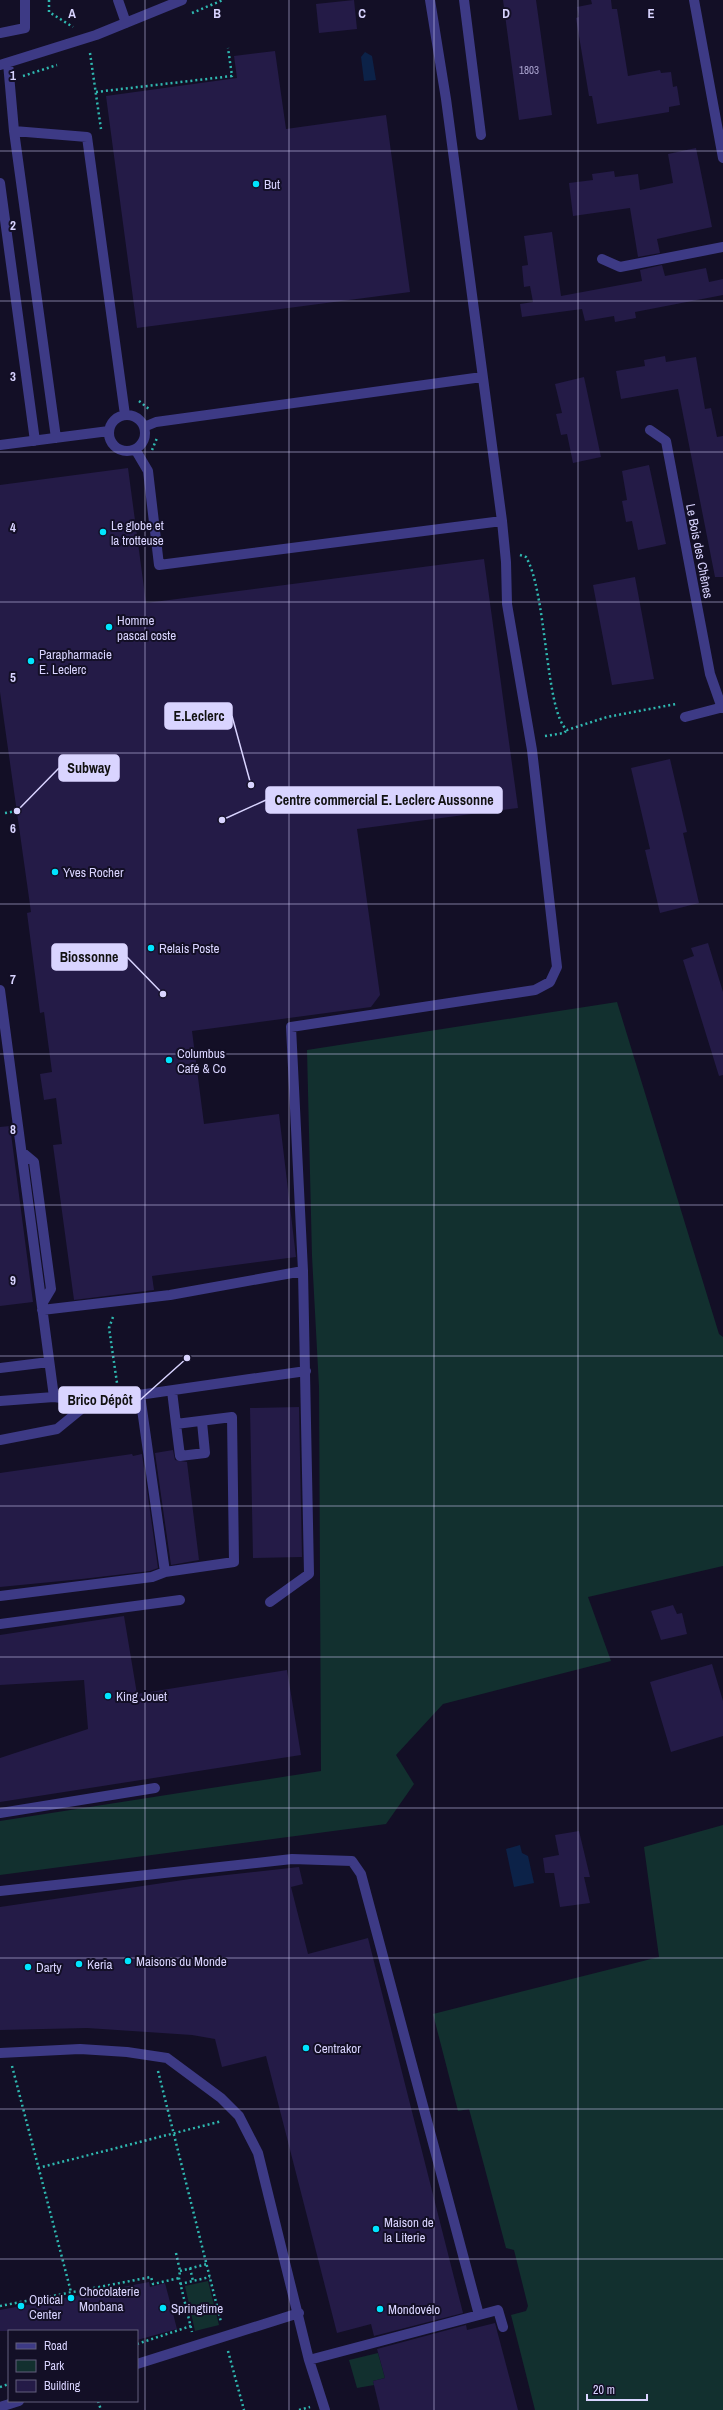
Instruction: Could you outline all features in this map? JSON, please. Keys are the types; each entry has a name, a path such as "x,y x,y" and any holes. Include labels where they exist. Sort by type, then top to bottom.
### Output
{"street":[{"path":"0,33 25,28 26,0"},
{"path":"118,0 126,23"},
{"path":"56,438 4,64 96,35 182,0"},
{"path":"270,1602 309,1574 303,1271 291,1026 535,990 550,982 557,968 530,738 507,604 506,555 502,521 446,98 430,0"},
{"path":"464,0 481,135"},
{"path":"694,0 723,158"},
{"path":"14,131 87,137 125,415"},
{"path":"0,183 34,441"},
{"path":"602,259 620,267 723,247"},
{"path":"144,427 156,422 482,377"},
{"path":"125,415 137,417 144,427 145,437 135,449 129,451 117,448 112,443 109,430 116,418 125,415"},
{"path":"0,445 109,430"},
{"name":"Le Bois des Chênes","path":"650,430 666,441 710,674 723,708"},
{"path":"135,449 148,470 159,566 502,521"},
{"path":"685,717 723,708"},
{"path":"0,990 54,1396"},
{"path":"42,1307 114,1303 303,1271"},
{"path":"0,1368 49,1362"},
{"path":"0,1401 54,1396 90,1402 306,1371"},
{"path":"172,1390 180,1456 206,1453 202,1422"},
{"path":"140,1395 165,1572"},
{"path":"0,1440 57,1429 90,1402"},
{"path":"0,1596 152,1577 165,1572 234,1562 232,1417 202,1422 176,1424"},
{"path":"0,1624 180,1600"},
{"path":"0,1813 155,1788"},
{"path":"0,1891 292,1859 352,1861 361,1874 479,2315"},
{"path":"4,2053 80,2050 154,2055 167,2058 221,2098 239,2116 258,2153 299,2313 309,2360 325,2410"},
{"path":"309,2360 498,2310 503,2327"},
{"path":"138,2364 195,2344 299,2313"},
{"path":"0,2407 16,2402"}],"path":[{"path":"49,0 49,12 73,27"},
{"path":"96,92 232,76 228,48"},
{"path":"506,555 516,553 526,557 531,564 556,706 562,726 567,730"},
{"path":"530,738 564,733 567,730 607,717 678,703 685,717"},
{"path":"5,813 17,811"},
{"path":"114,1303 115,1312 109,1328 119,1398"},
{"path":"4,2053 38,2168 72,2292"},
{"path":"154,2055 244,2410"},
{"path":"38,2168 239,2116"},
{"path":"176,2253 180,2271 180,2284 190,2318 195,2344"},
{"path":"180,2271 207,2264"},
{"path":"190,2268 195,2282"},
{"path":"0,2306 151,2277 153,2284 179,2278"},
{"path":"180,2284 195,2282 210,2277"},
{"path":"138,2344 191,2326"}],"green space":[{"path":"617,1002 719,1334 723,1337 723,1566 588,1597 611,1661 443,1704 396,1755 414,1784 386,1824 0,1875 0,1821 321,1771 319,1387 312,1256 307,1050"},
{"path":"723,1825 723,2410 535,2410 511,2315 526,2311 528,2306 514,2250 506,2248 469,2109 458,2111 433,2014 659,1957 644,1847"},
{"path":"208,2281 219,2325 195,2331 185,2286"},
{"path":"378,2353 385,2378 373,2381 374,2385 357,2388 349,2360"}],"water":[{"path":"365,52 372,56 376,80 364,81 361,57"},
{"path":"520,1845 522,1853 528,1856 534,1883 514,1887 506,1849"}],"building":[{"path":"354,0 357,29 319,33 316,4"},
{"path":"503,0 536,0 552,115 519,120"},
{"path":"591,0 611,0 612,9 617,9 628,76 660,70 661,73 671,72 673,87 677,86 680,105 669,107 669,112 597,124 592,96 589,96 576,18 579,17 577,7 592,4"},
{"name":"But","path":"275,51 286,129 386,115 410,292 137,328 106,96 237,78 234,56"},
{"path":"696,148 712,227 657,239 660,253 638,257 630,208 573,216 569,183 593,180 592,174 614,171 615,177 638,174 640,190 673,183 668,154"},
{"path":"552,232 561,296 642,281 640,270 662,265 665,276 706,268 709,282 723,279 723,295 635,312 636,318 615,322 614,316 585,321 582,309 522,317 520,304 533,302 530,286 524,287 522,266 528,265 524,236"},
{"path":"665,356 666,362 696,357 705,409 711,408 717,437 723,436 723,577 715,577 678,389 621,399 616,371 645,366 644,360"},
{"path":"584,377 601,457 573,463 567,434 561,435 556,414 562,413 555,384"},
{"path":"649,465 666,544 638,550 632,521 626,522 622,501 627,500 622,471"},
{"path":"128,468 146,603 484,559 518,808 357,829 380,995 371,1007 192,1031 204,1124 279,1114 296,1257 152,1276 154,1290 74,1300 53,1145 62,1144 56,1098 44,1100 40,1074 52,1072 44,1012 40,1013 27,913 31,912 0,692 0,485"},
{"path":"635,577 654,679 612,685 593,585"},
{"path":"670,759 687,832 683,833 699,903 660,913 645,850 650,849 631,768"},
{"path":"708,943 723,992 723,1075 719,1076 683,960 694,956 691,948"},
{"path":"10,1126 33,1302 0,1306 0,1127"},
{"path":"299,1407 302,1557 253,1558 250,1408"},
{"path":"173,1450 175,1460 187,1462 199,1560 171,1565 155,1453"},
{"path":"132,1454 133,1456 142,1454 158,1568 150,1571 0,1587 0,1473"},
{"path":"673,1605 677,1614 682,1613 687,1634 661,1640 651,1611"},
{"path":"124,1616 137,1694 287,1670 301,1755 0,1802 0,1758 88,1729 84,1680 0,1685 0,1635"},
{"path":"712,1664 723,1701 723,1736 671,1752 650,1682"},
{"path":"579,1831 590,1877 584,1877 590,1903 560,1907 554,1873 545,1873 543,1858 559,1855 555,1835"},
{"path":"299,1867 303,1884 291,1887 308,1954 368,1938 463,2313 374,2336 371,2324 337,2333 266,2056 222,2067 215,2039 192,2035 87,2028 0,2030 0,1907 190,1879"},
{"path":"149,2282 150,2287 165,2283 177,2329 138,2340 138,2330 0,2331 0,2310"},
{"path":"495,2323 518,2410 380,2410 373,2381 385,2378 377,2349 466,2325 467,2330"}],"place":[{"name":"But","path":"256,184"},
{"name":"Le globe et la trotteuse","path":"103,532"},
{"name":"Homme pascal coste","path":"109,627"},
{"name":"Parapharmacie E. Leclerc","path":"31,661"},
{"name":"E.Leclerc","path":"251,785"},
{"name":"Subway","path":"17,811"},
{"name":"Centre commercial E. Leclerc Aussonne","path":"222,820"},
{"name":"Yves Rocher","path":"55,872"},
{"name":"Relais Poste","path":"151,948"},
{"name":"Biossonne","path":"163,994"},
{"name":"Columbus Café & Co","path":"169,1060"},
{"name":"Brico Dépôt","path":"187,1358"},
{"name":"King Jouet","path":"108,1696"},
{"name":"Maisons du Monde","path":"128,1961"},
{"name":"Keria","path":"79,1964"},
{"name":"Darty","path":"28,1967"},
{"name":"Centrakor","path":"306,2048"},
{"name":"Maison de la Literie","path":"376,2229"},
{"name":"Chocolaterie Monbana","path":"71,2298"},
{"name":"Optical Center","path":"21,2306"},
{"name":"Springtime","path":"163,2308"},
{"name":"Mondovélo","path":"380,2309"}]}
